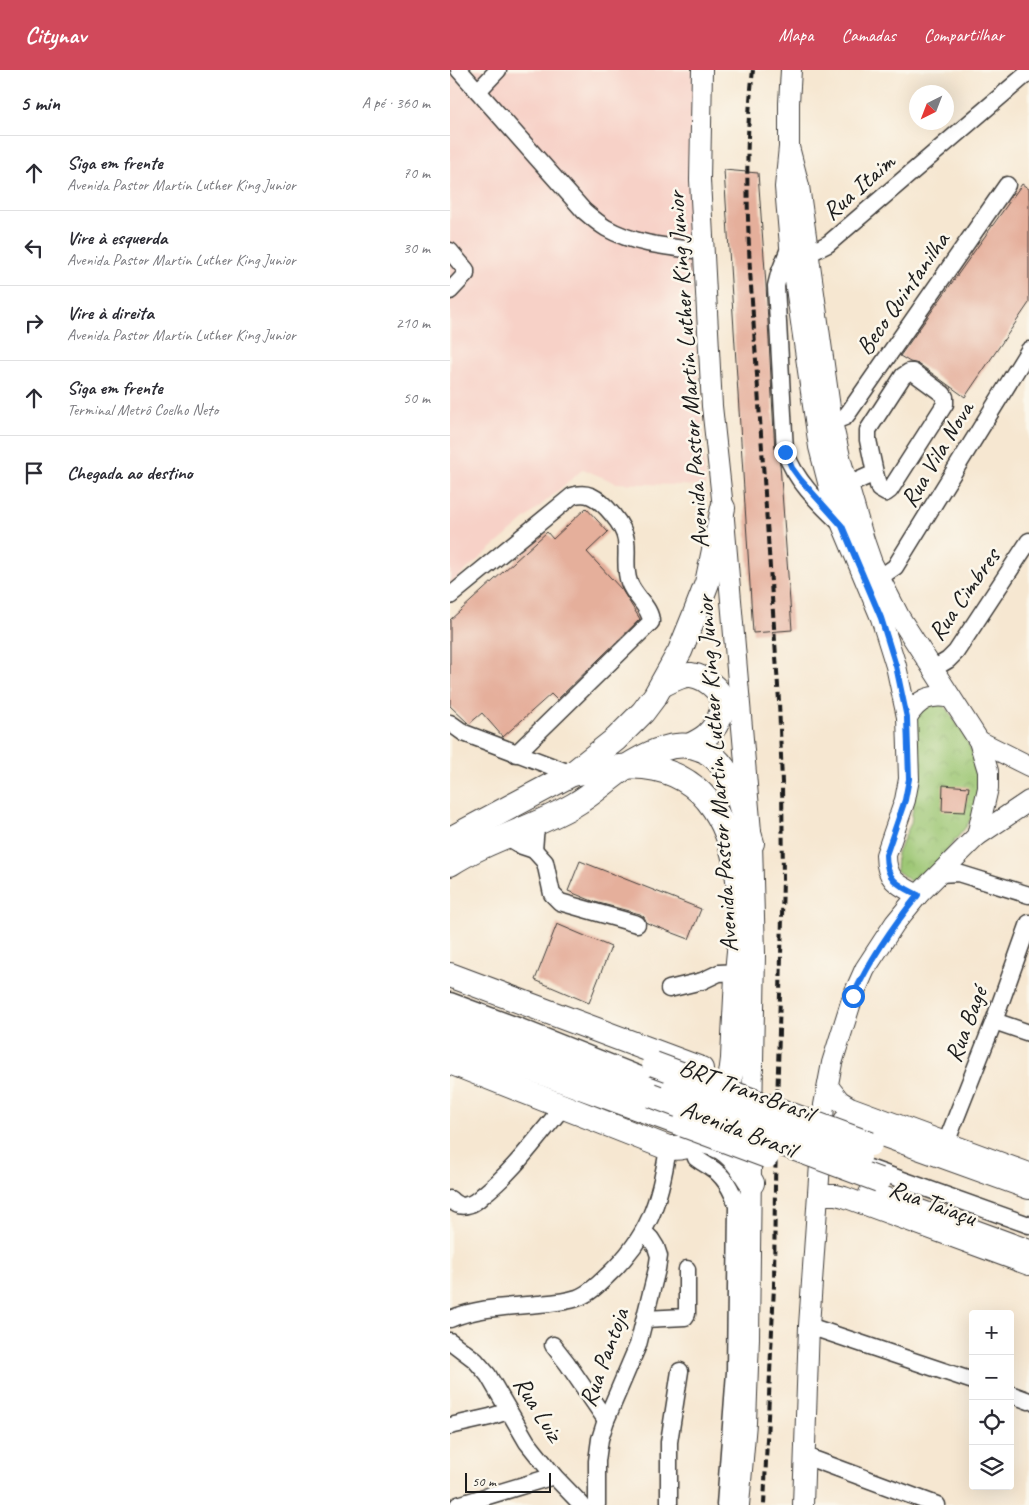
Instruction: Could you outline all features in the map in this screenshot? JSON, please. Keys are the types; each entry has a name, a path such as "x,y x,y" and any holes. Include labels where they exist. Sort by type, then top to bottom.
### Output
{"highway":[{"path":"450,839 572,774 630,726 651,702 680,651 707,583 723,508"},
{"path":"662,685 678,677 690,675 710,683 721,697 723,704 718,722 705,737 689,746"},
{"path":"450,864 464,856 536,825 574,805 598,789 625,767 642,757 677,745 689,746 708,753 724,769 734,786 752,843"},
{"path":"572,774 625,767 645,768 681,779 705,797 720,817 732,848 738,876 742,916 730,1082 726,1100 712,1131 692,1137 682,1149 668,1148"},
{"name":"Avenida Brasil","path":"452,977 654,1064 871,1151 1029,1203"},
{"name":"Avenida Brasil","path":"452,977 701,1069 871,1151 1029,1187"},
{"name":"Avenida Brasil","path":"450,1017 663,1091 875,1187 1029,1252"},
{"name":"Avenida Brasil","path":"450,1040 692,1137 875,1187 1029,1234"},
{"name":"Avenida Brasil","path":"450,1062 668,1148"},
{"path":"692,1137 714,1144 730,1153 752,1183"}],"main road":[{"name":"Avenida Pastor Martin Luther King Junior","path":"702,70 700,180 712,406 723,508 752,843 755,954 746,1423 739,1505"},
{"path":"791,70 789,147 785,187 790,246 819,447 831,494 842,526 881,618 896,666 907,718 909,779 905,800 886,855 886,864 892,879 918,895"},
{"path":"789,147 799,186 832,422 848,484 872,563 879,578 900,618 978,741 988,771 988,788 976,836"},
{"path":"907,718 916,705 930,696 951,698"},
{"path":"978,741 1029,766"},
{"path":"803,1505 809,1326 824,1105 841,1030 861,978 895,923 918,895 976,836 1029,801"},
{"path":"828,1086 840,1101 850,1107 1029,1173"},
{"name":"Rua Taiaçu","path":"818,1195 844,1197 1029,1264"}],"street":[{"path":"459,70 584,211 604,227 636,241 658,246 703,251"},
{"path":"478,92 498,70"},
{"name":"Rua Itaim","path":"808,254 828,244 1029,72"},
{"name":"Beco Quintanilha","path":"832,422 849,412 1007,185"},
{"path":"790,246 776,286 785,452 792,468 800,479 842,526"},
{"path":"450,251 466,270 466,274 450,291"},
{"name":"Rua Vila Nova","path":"879,578 895,567 1029,350"},
{"path":"913,372 943,394 946,401 945,404 890,490 886,493 879,489 875,473 868,440 868,430 903,376 913,372"},
{"path":"848,484 875,473"},
{"path":"450,596 572,496 580,493 590,495 601,502 625,532 626,574 630,585 651,616 651,622 516,754"},
{"name":"Rua Cimbres","path":"933,669 948,660 956,652 1029,541"},
{"path":"450,723 464,733 572,774"},
{"path":"534,850 536,825"},
{"path":"507,837 522,846 534,850 545,862 552,894 560,902 637,924"},
{"path":"939,874 958,873 1029,895"},
{"name":"Rua Bagé","path":"946,1143 994,1021 1029,923"},
{"path":"669,989 702,981 718,973 738,972"},
{"name":"BRT TransBrasil","path":"450,1001 520,1027 663,1091"},
{"name":"BRT TransBrasil","path":"450,1010 663,1091 871,1151 1029,1218"},
{"path":"994,1021 1029,1033"},
{"path":"452,1201 462,1206 472,1204 497,1184 518,1162 564,1106"},
{"path":"692,1137 696,1158 712,1167 728,1184 733,1192 737,1206 735,1372 725,1505"},
{"path":"450,1319 473,1311 553,1303 586,1294 621,1262 644,1232 660,1196 668,1148"},
{"name":"BRT TransBrasil","path":"871,1151 1029,1225"},
{"name":"Rua Pantoja","path":"596,1505 597,1462 600,1439 606,1420 638,1345 657,1269 659,1256 651,1239 644,1232"},
{"path":"645,1319 685,1317 687,1314 687,1270"},
{"path":"809,1326 969,1380"},
{"name":"Rua Luiz","path":"450,1340 475,1360 488,1375 527,1442 554,1476 582,1505"},
{"path":"553,1345 568,1363 606,1420"},
{"path":"669,1505 669,1442 680,1371"},
{"path":"1014,1395 1029,1401"},
{"path":"450,1426 490,1417 508,1410"},
{"path":"805,1456 937,1505"},
{"path":"458,1505 554,1476"}],"shaded area":[{"path":"450,70 702,70 689,234 706,486 616,483 583,469 450,584"}],"green space":[{"path":"920,704 944,705 962,731 977,762 978,790 977,808 966,827 924,879 914,884 896,870 897,853 911,823 917,771 916,716"}],"building":[{"path":"724,170 758,173 775,452 780,464 792,630 753,633"},
{"path":"1022,184 1029,189 1029,303 965,397 919,364 910,362 900,356"},
{"path":"586,508 608,532 587,552 622,590 640,619 557,700 551,694 503,737 482,713 469,724 450,706 450,620 547,532 553,539"},
{"path":"943,785 969,787 965,812 942,811"},
{"path":"580,861 701,909 689,939 647,923 640,914 595,902 568,891"},
{"path":"557,924 611,947 589,1003 535,980"}],"railway":[{"path":"753,70 748,145 749,246 779,701 783,879 774,1286 764,1505"}],"route":[{"path":"785,452 788,461 800,479 842,526 881,618 896,666 907,718 910,756 909,779 905,800 886,855 886,864 892,879 918,895 895,923 866,969 853,996"}]}
